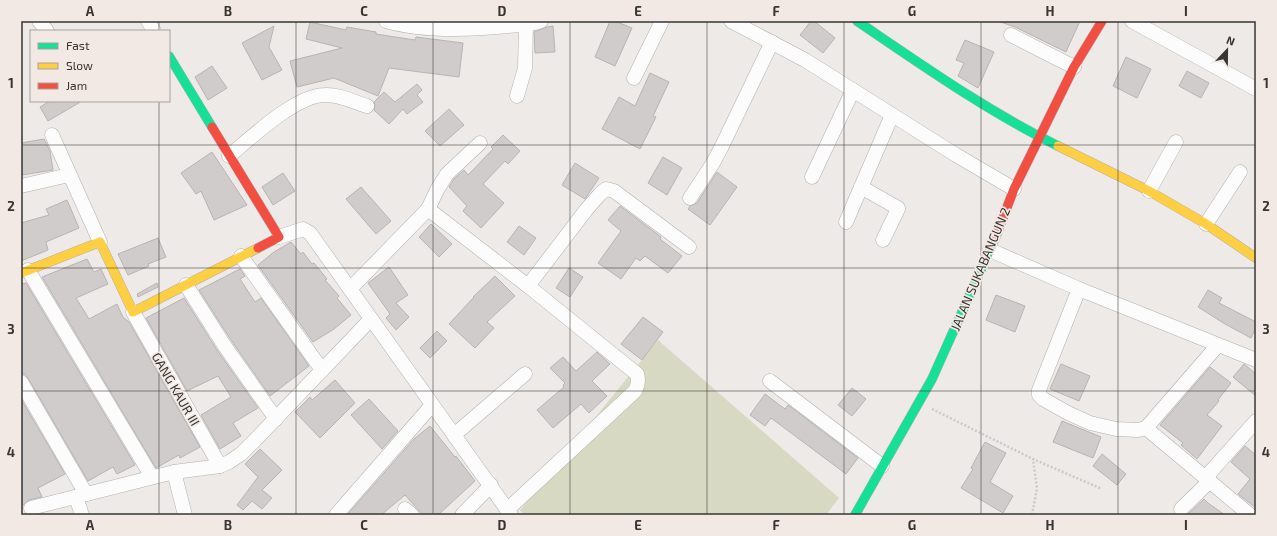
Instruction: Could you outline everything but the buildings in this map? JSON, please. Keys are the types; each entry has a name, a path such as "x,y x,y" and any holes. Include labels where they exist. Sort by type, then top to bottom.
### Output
{"street":[{"path":"39,21 46,30"},
{"path":"148,21 153,30"},
{"path":"386,21 397,24 445,29 491,28 541,21"},
{"path":"634,78 662,21"},
{"path":"857,21 945,81 1040,137 1149,191 1206,224 1256,258"},
{"name":"JALAN SUKABANGUN 2","path":"855,515 932,379 990,250 1014,189 1074,67 1102,21"},
{"path":"1132,21 1256,90"},
{"path":"737,22 805,60 956,155 1014,189"},
{"path":"517,96 525,68 526,24"},
{"path":"1012,35 1074,67"},
{"path":"690,198 719,151 772,42"},
{"path":"170,58 279,237"},
{"path":"812,177 854,90"},
{"path":"229,156 285,111 316,95 326,94 367,106"},
{"path":"846,222 892,115"},
{"path":"52,135 133,312 279,237 303,229 308,231 509,512 634,391 638,384 637,374 528,286 428,209"},
{"path":"1149,191 1176,142"},
{"path":"350,289 428,209 437,190 448,174 480,143"},
{"path":"1206,224 1240,172"},
{"path":"21,186 69,175"},
{"path":"861,187 898,208 882,240"},
{"path":"528,286 586,210 606,189 614,190 689,247"},
{"path":"100,242 24,271 152,477"},
{"path":"990,250 1078,289 1256,360"},
{"path":"241,256 322,370"},
{"path":"186,285 224,345 276,419"},
{"path":"1078,289 1039,390 1043,399 1068,413 1104,428 1129,430 1146,428 1218,344"},
{"name":"GANG KAUR III","path":"133,312 220,466"},
{"path":"31,508 152,477 174,472 220,466 230,462 241,454 276,419 371,318"},
{"path":"454,434 525,374"},
{"path":"770,381 882,466"},
{"path":"21,382 81,495 82,515"},
{"path":"336,515 432,405"},
{"path":"1181,508 1208,479 1256,421"},
{"path":"1146,428 1250,515"},
{"path":"174,472 185,515"},
{"path":"462,515 491,485"}],"path":[{"path":"919,403 1033,459 1102,489"},
{"path":"1032,515 1038,488 1033,459"}],"green space":[{"path":"658,340 839,498 826,515 524,515 520,510"}],"traffic: fast":[{"path":"857,21 980,103 1058,146"},
{"path":"170,58 212,127"},
{"path":"855,515 932,379 996,236"}],"traffic: slow":[{"path":"1058,146 1149,191 1206,224 1256,258"},
{"path":"21,273 100,242 133,312 258,248"}],"traffic: jam":[{"path":"996,236 1014,189 1074,67 1102,21"},
{"path":"212,127 279,237 258,248"}]}
